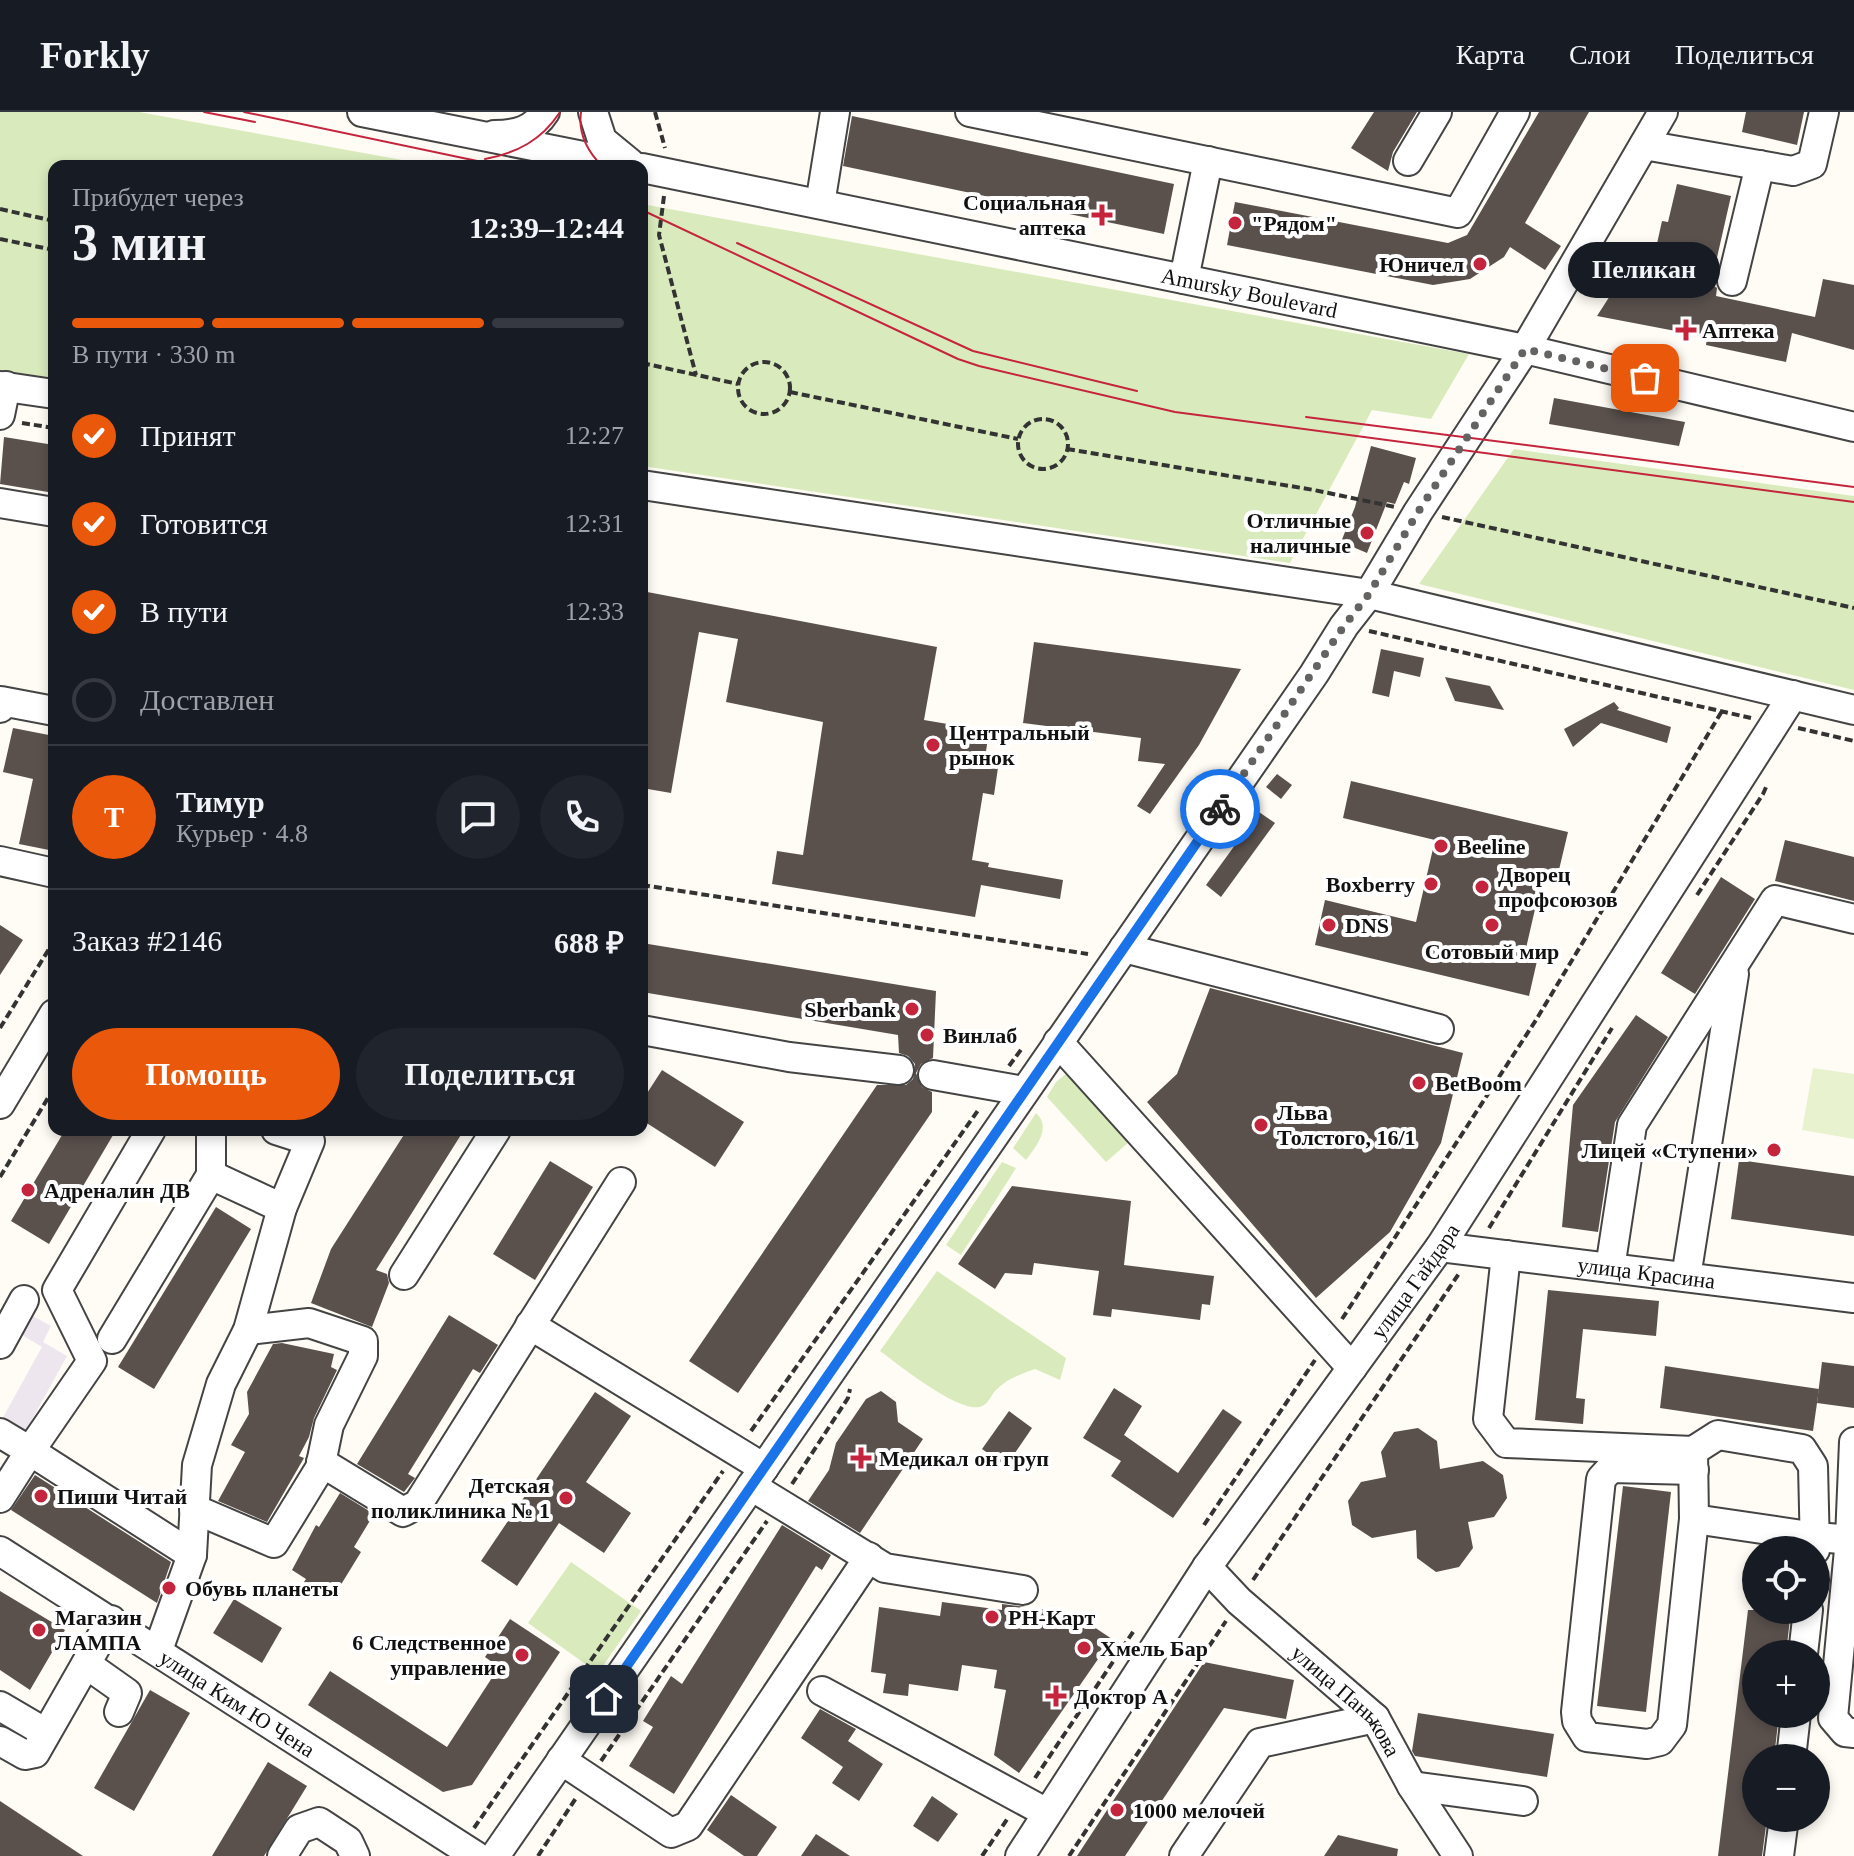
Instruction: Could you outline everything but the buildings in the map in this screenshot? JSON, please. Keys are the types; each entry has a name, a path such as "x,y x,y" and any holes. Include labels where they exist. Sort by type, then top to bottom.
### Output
{"street":[{"path":"362,112 603,160"},
{"path":"472,135 500,136 521,132 532,128 545,112"},
{"path":"593,112 602,140 627,160"},
{"path":"820,204 835,112"},
{"path":"970,112 1458,213 1515,112"},
{"path":"1408,161 1437,112"},
{"path":"495,1856 1369,594 1418,512 1525,349 1663,112"},
{"path":"1644,145 1793,171 1812,164 1824,112"},
{"path":"1184,279 1208,161"},
{"path":"1732,281 1760,165"},
{"name":"Amursky Boulevard","path":"654,170 1525,349 1854,427"},
{"path":"7,418 3,386 48,393"},
{"path":"648,486 1369,594 1854,710"},
{"path":"0,503 48,511"},
{"name":"улица Гайдара","path":"1020,1856 1207,1567 1440,1247 1793,695"},
{"path":"0,698 48,703"},
{"path":"0,861 48,872"},
{"path":"1610,1268 1632,1125 1775,900 1854,919"},
{"path":"1124,948 1439,1029"},
{"path":"1686,1277 1736,961"},
{"path":"0,1104 48,1024"},
{"path":"648,1031 789,1057 899,1070"},
{"path":"1058,1042 1352,1368"},
{"path":"933,1075 1024,1091"},
{"path":"0,1498 92,1361 57,1290 147,1136"},
{"path":"112,1339 211,1175 211,1136"},
{"path":"158,1650 192,1555 197,1465 221,1384 248,1330 282,1208 310,1141 295,1136"},
{"path":"404,1275 492,1136"},
{"path":"211,1175 282,1208"},
{"path":"321,1462 403,1512 418,1504 621,1182"},
{"name":"улица Красина","path":"1440,1247 1854,1298"},
{"path":"1506,1255 1488,1419 1506,1443 1694,1460"},
{"path":"0,1344 24,1300"},
{"path":"194,1509 274,1543 321,1462 329,1425 363,1356 363,1341 309,1323 248,1330"},
{"path":"530,1325 737,1451 758,1477 885,1568 1023,1590"},
{"path":"0,1433 192,1555"},
{"path":"1694,1460 1694,1519 1672,1725 1660,1741 1647,1744 1587,1737 1577,1721 1576,1712 1601,1479 1611,1468 1694,1460 1718,1435 1802,1449 1813,1466 1816,1536"},
{"path":"1854,1442 1852,1540 1833,1718 1845,1732 1854,1733"},
{"path":"1694,1519 1777,1536"},
{"path":"1830,1542 1852,1540"},
{"name":"улица Ким Ю Чена","path":"0,1551 468,1851"},
{"path":"561,1760 671,1833 688,1826 869,1557"},
{"name":"улица Панькова","path":"1207,1567 1239,1601 1375,1718 1412,1786 1458,1856"},
{"path":"0,1741 25,1755 35,1753 111,1620"},
{"path":"86,1664 127,1693 119,1712"},
{"path":"822,1691 1047,1813"},
{"path":"0,1706 46,1733"},
{"path":"1184,1856 1260,1743 1375,1718"},
{"path":"1412,1786 1523,1801"},
{"path":"282,1856 299,1829 319,1822 348,1841 355,1856"},
{"path":"1779,1856 1782,1832"}],"path":[{"path":"655,112 669,160 654,170 659,235 696,375"},
{"path":"0,209 48,220"},
{"path":"0,239 48,249"},
{"path":"768,362 783,370 790,384 790,392 781,408 765,414 755,413 742,401 738,384 746,369 768,362"},
{"path":"648,364 738,384"},
{"path":"790,392 1018,439"},
{"path":"7,418 48,427"},
{"path":"1035,420 1052,420 1065,432 1067,449 1060,462 1038,468 1030,465 1020,454 1018,439 1027,424 1035,420"},
{"path":"1067,449 1314,490 1854,608"},
{"path":"1344,626 1854,741"},
{"path":"1198,1534 1328,1341 1536,1020 1722,711"},
{"path":"1695,898 1763,794 1768,780"},
{"path":"648,886 1088,954 1080,966"},
{"path":"0,1028 48,951"},
{"path":"1069,1856 1475,1251 1620,1016"},
{"path":"468,1851 737,1451 1029,1038"},
{"path":"0,1177 48,1098"},
{"path":"982,1856 1136,1627"}],"shaded area":[{"path":"33,1316 51,1326 43,1342 67,1356 24,1434 1,1421 42,1347 22,1335"}],"green space":[{"path":"0,112 139,112 402,160 48,160 48,377 0,370"},
{"path":"648,205 1469,354 1431,419 1372,410 1290,563 648,467"},
{"path":"1514,449 1854,496 1854,690 1419,584"},
{"path":"1813,1068 1854,1074 1854,1139 1802,1130"},
{"path":"1066,1074 1129,1142 1106,1162 1047,1097 1056,1082"},
{"path":"1036,1113 1041,1119 1043,1131 1026,1160 1013,1148"},
{"path":"1002,1162 1016,1168 961,1255 946,1245"},
{"path":"937,1271 1066,1358 1060,1380 1035,1369 1005,1383 986,1404 975,1407 947,1397 880,1351"},
{"path":"571,1562 641,1611 598,1673 528,1623"}],"tram line":[{"path":"204,112 255,122"},
{"path":"244,112 472,160"},
{"path":"485,159 528,144 560,112"},
{"path":"581,112 585,141 597,160"},
{"path":"648,213 958,359 979,366 1175,412 1854,502"},
{"path":"737,243 973,351 1137,391"},
{"path":"1306,417 1854,487"}],"way so far":[{"path":"1220,809 1369,594 1418,512 1525,349 1645,378"}],"place":[{"name":"Социальная аптека","path":"1102,215"},
{"name":"\"Рядом\"","path":"1235,223"},
{"name":"Юничел","path":"1480,264"},
{"name":"Аптека","path":"1686,330"},
{"name":"Пеликан","path":"1645,378"},
{"name":"Отличные наличные","path":"1367,533"},
{"name":"Центральный рынок","path":"933,745"},
{"name":"Beeline","path":"1441,846"},
{"name":"Boxberry","path":"1431,884"},
{"name":"Дворец профсоюзов","path":"1482,887"},
{"name":"DNS","path":"1329,925"},
{"name":"Сотовый мир","path":"1492,925"},
{"name":"Sberbank","path":"912,1009"},
{"name":"Винлаб","path":"927,1035"},
{"name":"BetBoom","path":"1419,1083"},
{"name":"Льва Толстого, 16/1","path":"1261,1125"},
{"name":"Лицей «Ступени»","path":"1774,1150"},
{"name":"Адреналин ДВ","path":"28,1190"},
{"name":"Медикал он груп","path":"861,1458"},
{"name":"Пиши Читай","path":"41,1496"},
{"name":"Детская поликлиника № 1","path":"566,1498"},
{"name":"Обувь планеты","path":"169,1588"},
{"name":"РН-Карт","path":"992,1617"},
{"name":"Магазин ЛАМПА","path":"39,1630"},
{"name":"Хмель Бар","path":"1084,1648"},
{"name":"6 Следственное управление","path":"522,1655"},
{"name":"Доктор А","path":"1056,1696"},
{"name":"1000 мелочей","path":"1117,1810"}],"route":[{"path":"604,1699 1220,809"}]}
